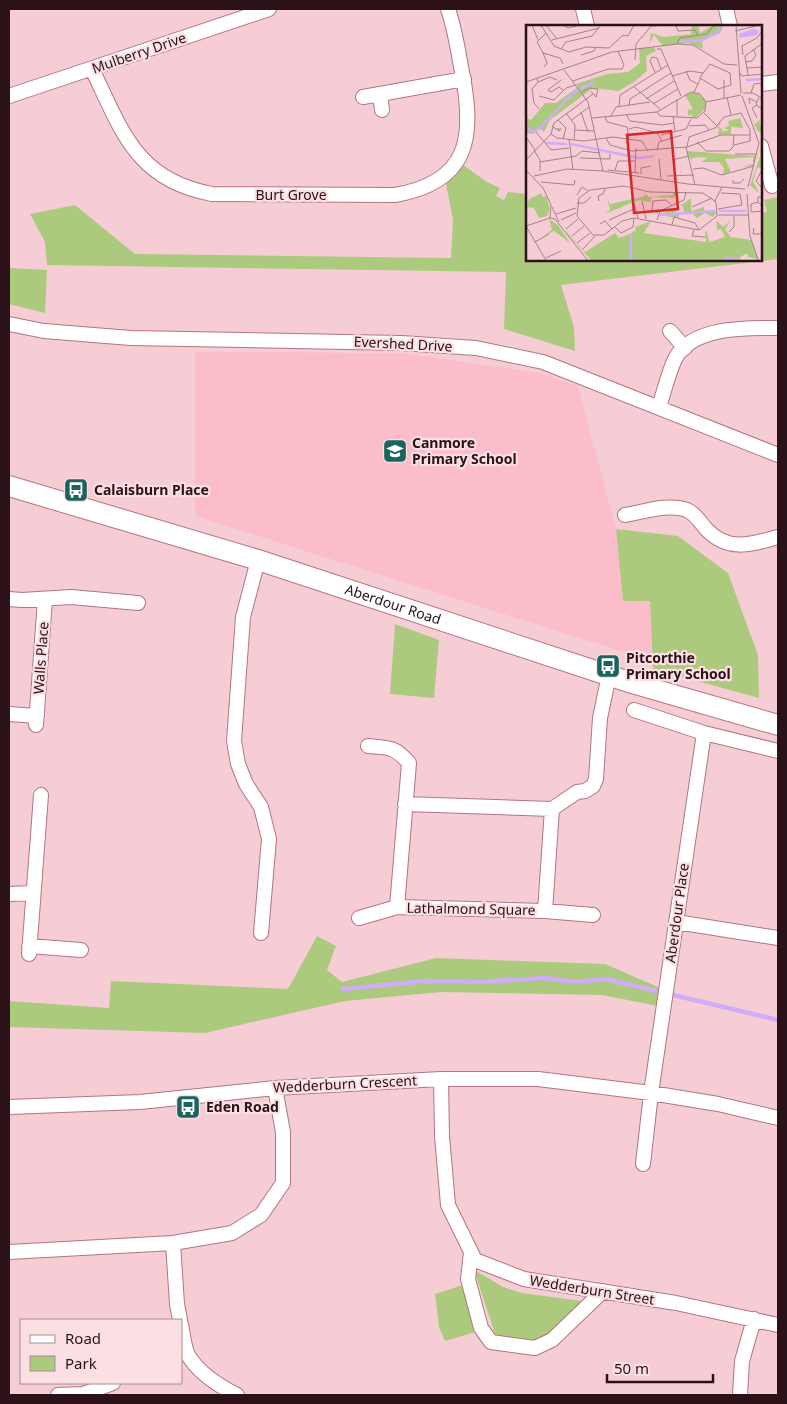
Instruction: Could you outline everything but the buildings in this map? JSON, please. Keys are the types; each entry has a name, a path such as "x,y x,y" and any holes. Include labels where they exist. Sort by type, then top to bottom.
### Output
{"main road":[{"name":"Aberdour Road","path":"9,486 258,560 609,675 778,725"}],"street":[{"name":"Mulberry Drive","path":"9,96 269,9"},
{"name":"Burt Grove","path":"92,69 124,136 150,167 173,183 212,194 395,195 417,191 434,184 450,170 460,156 466,140 469,122 464,79 448,9"},
{"path":"583,9 587,25"},
{"path":"726,9 730,25"},
{"path":"363,98 464,79"},
{"path":"762,84 778,82"},
{"path":"380,95 382,110"},
{"path":"762,150 772,186"},
{"name":"Evershed Drive","path":"9,324 44,331 131,338 401,343 476,348 543,362 778,456"},
{"path":"659,407 676,358 685,348 706,335 726,330 778,328"},
{"path":"670,331 685,348"},
{"path":"625,515 669,508 686,510 695,515 722,542 733,546 745,546 778,537"},
{"path":"258,560 243,617 234,741 238,764 246,784 261,807 270,839 261,933"},
{"path":"9,598 45,599 70,597 138,602"},
{"name":"Walls Place","path":"9,714 37,720 45,599"},
{"path":"406,804 552,809 576,792 585,791 593,786 596,779 600,718 609,675"},
{"path":"634,710 704,733 778,751"},
{"name":"Aberdour Place","path":"651,1093 704,733"},
{"name":"Lathalmond Square","path":"368,746 393,748 399,751 409,762 397,907"},
{"path":"41,794 29,950 82,950"},
{"name":"Lathalmond Square","path":"545,911 552,809"},
{"path":"9,894 33,893"},
{"name":"Lathalmond Square","path":"359,918 397,907 545,911 593,915"},
{"path":"676,922 778,938"},
{"name":"Wedderburn Crescent","path":"9,1107 140,1102 275,1088 441,1079 538,1079 651,1093 718,1104 778,1118"},
{"name":"Wedderburn Street","path":"441,1079 442,1136 448,1205 475,1260 524,1280 603,1291 778,1325"},
{"path":"9,1252 173,1243 232,1233 261,1215 283,1183 283,1132 275,1088"},
{"path":"643,1164 651,1093"},
{"path":"173,1243 180,1319"},
{"path":"471,1252 468,1279 481,1328 491,1342 535,1348 552,1340 603,1291"},
{"path":"740,1395 742,1362 754,1319"},
{"path":"182,1332 185,1356 202,1372 222,1387 237,1395"},
{"path":"58,1395 83,1394 111,1384"}],"shaded area":[{"name":"Canmore Primary School","path":"195,352 400,353 540,373 578,386 616,529 623,601 650,601 652,661 195,516"}],"green space":[{"path":"463,165 487,182 500,188 496,196 504,200 508,192 526,194 526,261 761,261 561,285 574,327 575,351 504,329 506,272 47,265 45,242 30,214 75,205 135,254 451,258 453,220 446,184"},
{"path":"778,197 778,259 762,261 762,213 767,212 764,200"},
{"path":"9,268 47,270 45,313 9,304"},
{"path":"616,529 678,536 728,573 758,655 759,698 653,669 650,601 623,601"},
{"path":"395,624 439,640 434,698 390,694"},
{"path":"317,936 336,946 327,970 342,982 436,958 605,964 660,988 658,1006 602,995 441,992 345,1001 205,1033 9,1027 9,1001 109,1008 111,981 288,989"},
{"path":"478,1272 503,1287 522,1293 582,1301 582,1307 542,1341 501,1337 495,1334 475,1273"},
{"path":"463,1285 476,1332 445,1341 439,1327 435,1294"}],"waterway":[{"path":"343,989 426,981 479,982 545,978 576,982 606,979 778,1020"}],"place":[{"name":"Canmore Primary School","path":"395,451"},
{"name":"Calaisburn Place","path":"76,490"},
{"name":"Pitcorthie Primary School","path":"608,666"},
{"name":"Eden Road","path":"188,1107"}]}
